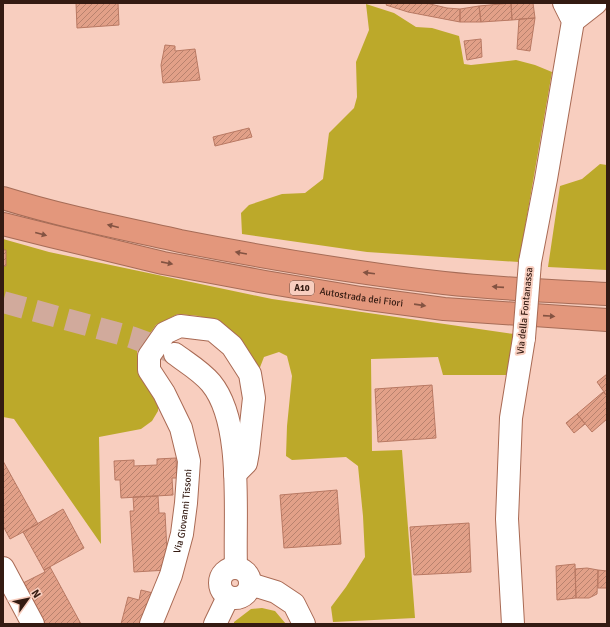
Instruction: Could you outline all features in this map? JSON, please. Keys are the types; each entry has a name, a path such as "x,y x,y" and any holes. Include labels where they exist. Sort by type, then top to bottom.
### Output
{"highway":[{"path":"3,198 131,231 236,252 335,269 446,283 607,294"},
{"name":"Autostrada dei Fiori","path":"3,224 163,262 265,282 353,296 444,309 607,320"}],"street":[{"path":"569,12 596,3"},
{"name":"Via della Fontanassa","path":"513,624 507,519 511,418 524,338 530,262 546,179 569,12"},
{"name":"Via Giovanni Tissoni","path":"151,624 171,575 182,534 186,503 188,461 181,428 164,392 149,370 149,356 165,333 180,326 213,330 232,346 250,374 254,398 248,452 246,463 235,474"},
{"path":"175,354 210,382 220,397 226,410 235,474 236,567"},
{"path":"236,567 247,573 250,578 250,584 249,589 242,596 233,598 228,597 223,593 219,582 224,571 236,567"},
{"path":"3,568 33,624"},
{"path":"250,584 276,592 294,604 304,624"},
{"path":"215,624 228,597"}],"shaded area":[{"path":"366,4 394,13 416,27 432,28 459,36 464,64 471,65 516,60 535,65 552,72 519,262 367,252 242,234 241,213 249,205 282,194 305,193 323,179 329,133 354,108 357,97 356,62 369,30"},
{"path":"600,164 607,165 607,270 548,267 560,186 582,179"},
{"path":"3,239 49,252 272,299 514,334 508,375 443,375 438,357 371,359 372,451 402,450 415,618 333,622 331,607 365,557 358,466 346,457 292,460 286,456 287,426 292,376 287,356 279,352 264,357 257,375 221,325 199,316 178,314 156,325 137,352 137,365 158,399 158,411 152,421 141,429 99,437 101,544 14,419 3,417"},
{"path":"262,608 275,611 286,624 234,624 234,622 251,609"}],"building":[{"path":"76,3 118,3 119,25 77,28"},
{"path":"387,3 426,3 447,8 460,9 460,22 408,12 386,5"},
{"path":"511,3 512,20 481,22 479,6"},
{"path":"511,3 533,3 535,18 512,20"},
{"path":"479,6 481,22 460,22 460,9"},
{"path":"535,18 530,51 517,49 519,19"},
{"path":"481,39 482,57 467,60 464,41"},
{"path":"165,45 175,46 175,51 195,49 200,80 163,83 161,65"},
{"path":"249,128 252,137 215,146 213,137"},
{"path":"3,250 6,250 6,266 3,266"},
{"path":"607,374 607,396 597,382"},
{"path":"432,385 436,438 378,442 375,389"},
{"path":"603,392 607,396 607,419 592,432 577,414"},
{"path":"577,414 585,424 574,433 566,423"},
{"path":"176,458 177,478 172,478 173,495 121,498 120,480 115,480 114,461 134,460 134,466 157,465 157,459"},
{"path":"3,461 38,524 10,539 3,526"},
{"path":"337,490 341,544 284,548 280,495"},
{"path":"158,496 159,513 165,513 168,570 134,572 130,511 134,511 133,497"},
{"path":"63,509 84,548 44,570 23,532"},
{"path":"469,523 471,572 414,575 410,527"},
{"path":"575,564 576,598 557,600 556,566"},
{"path":"50,567 81,624 45,624 23,583 45,572 44,570"},
{"path":"587,568 598,570 597,594 589,598 576,598 575,569"},
{"path":"598,570 607,571 607,588 598,588"},
{"path":"141,590 153,593 143,624 121,624 128,597 139,600"}],"tunnel":[{"path":"3,302 131,337 174,353"}]}
